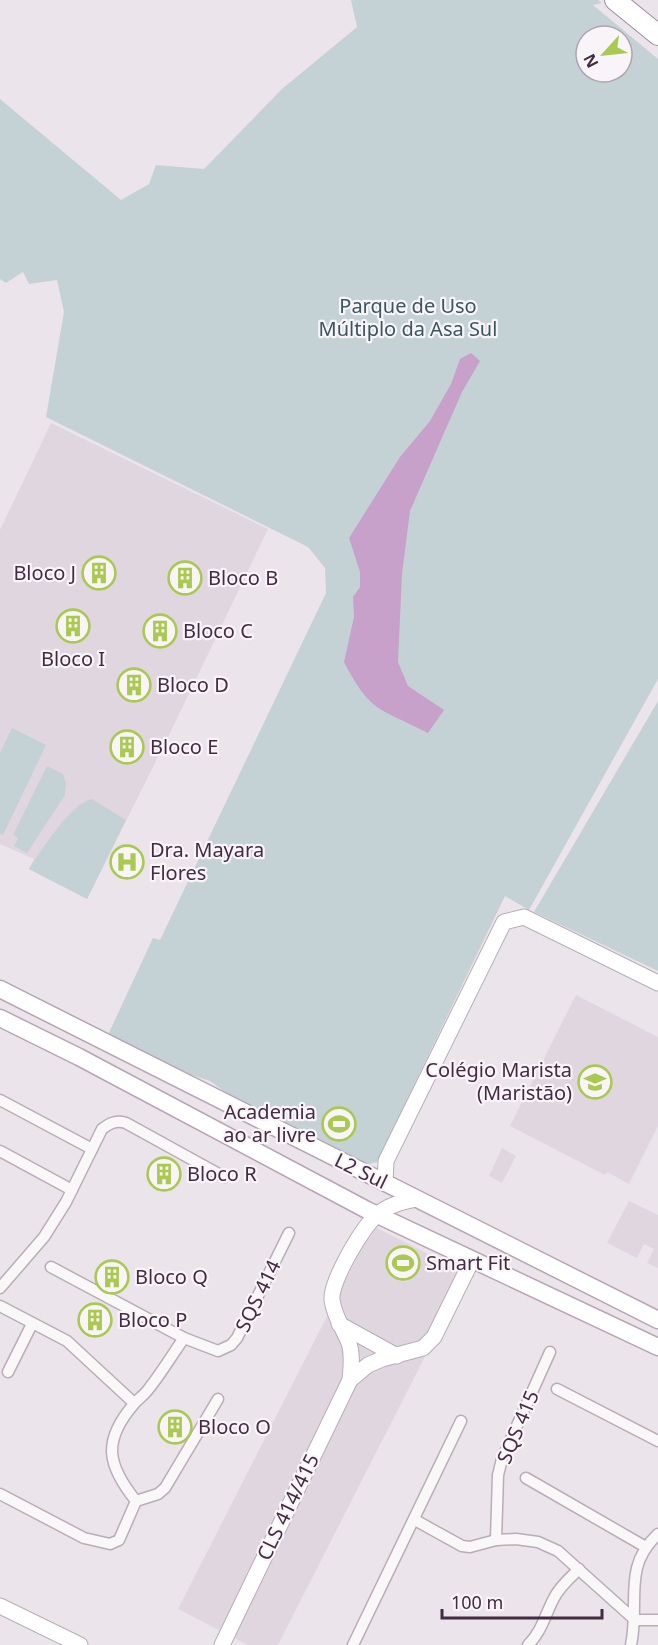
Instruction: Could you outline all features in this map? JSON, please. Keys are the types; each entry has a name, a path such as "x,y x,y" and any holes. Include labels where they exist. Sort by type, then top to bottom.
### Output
{"highway":[{"path":"615,0 658,35"}],"main road":[{"name":"L2 Sul","path":"0,989 312,1148 658,1320"},
{"name":"L2 Sul","path":"0,1018 376,1215 658,1347"},
{"path":"299,1174 298,1164 312,1148"},
{"path":"555,1298 565,1288 569,1275"}],"street":[{"path":"385,1183 386,1161 504,922 524,917 658,983"},
{"path":"0,1100 92,1149"},
{"path":"0,1288 44,1237 72,1190 102,1129 119,1121 224,1177"},
{"path":"0,1151 72,1190"},
{"path":"364,1173 386,1161"},
{"path":"350,1380 352,1359 349,1344 339,1324 333,1303 334,1284 376,1215 394,1205 416,1199"},
{"name":"SQS 414","path":"51,1267 184,1338 218,1351 234,1342 289,1233"},
{"path":"350,1380 368,1365 423,1348 434,1337 472,1260"},
{"path":"0,1305 66,1341 134,1404"},
{"path":"8,1372 32,1324"},
{"path":"339,1324 397,1356"},
{"path":"136,1501 119,1480 111,1460 114,1438 134,1404 146,1392 184,1338"},
{"name":"SQS 415","path":"496,1540 498,1475 502,1459 550,1352"},
{"name":"CLS 414/415","path":"221,1642 350,1380"},
{"name":"SQS 415","path":"557,1389 658,1441"},
{"path":"0,1494 84,1538 110,1544 119,1540 136,1501 158,1494 165,1488 218,1399"},
{"path":"353,1645 461,1421"},
{"name":"SQS 415","path":"526,1478 644,1546"},
{"path":"415,1520 462,1546 470,1547 496,1540 516,1539 537,1542 558,1551 635,1620 658,1620"},
{"path":"631,1645 635,1620 633,1581 644,1546 658,1534"},
{"path":"528,1645 545,1622 552,1600 560,1587 579,1569"},
{"path":"0,1606 80,1645"}],"shaded area":[{"path":"471,353 480,361 462,392 410,511 402,574 398,662 408,686 444,710 428,733 378,708 362,692 344,662 354,617 353,597 360,587 360,572 349,538 400,457 430,421 451,384 460,359"},
{"path":"51,423 268,529 87,899 29,869 34,859 0,844 0,530"},
{"name":"Colégio Marista (Maristão)","path":"576,995 658,1037 658,1126 629,1184 607,1172 605,1175 510,1126"},
{"path":"502,1148 516,1156 502,1183 489,1176"},
{"path":"629,1201 658,1215 658,1268 647,1263 654,1249 644,1244 637,1258 607,1243"},
{"path":"373,1226 467,1274 278,1645 248,1645 178,1609"}],"green space":[{"name":"Parque de Uso Múltiplo da Asa Sul","path":"351,0 598,0 602,3 593,5 616,24 574,24 574,84 634,84 634,39 658,59 658,679 529,910 505,896 377,1162 362,1166 248,1109 210,1081 165,1066 107,1037 153,938 160,940 326,593 325,568 308,547 46,417 64,312 57,280 29,284 23,272 6,283 0,279 0,99 121,200 149,184 156,165 204,169 282,89 357,27"},
{"path":"658,701 658,971 534,912"},
{"path":"12,728 46,745 3,835 0,834 0,753"},
{"path":"47,766 63,774 66,784 65,795 27,853 14,846 18,838 13,835"},
{"path":"92,799 126,820 87,899 29,869 66,818 84,802"}],"place":[{"name":"Bloco J","path":"99,573"},
{"name":"Bloco B","path":"185,578"},
{"name":"Bloco I","path":"73,626"},
{"name":"Bloco C","path":"160,631"},
{"name":"Bloco D","path":"134,685"},
{"name":"Bloco E","path":"127,747"},
{"name":"Dra. Mayara Flores","path":"127,862"},
{"name":"Colégio Marista (Maristão)","path":"595,1082"},
{"name":"Academia ao ar livre","path":"339,1124"},
{"name":"Bloco R","path":"164,1174"},
{"name":"Smart Fit","path":"403,1263"},
{"name":"Bloco Q","path":"112,1277"},
{"name":"Bloco P","path":"95,1320"},
{"name":"Bloco O","path":"175,1427"}]}
